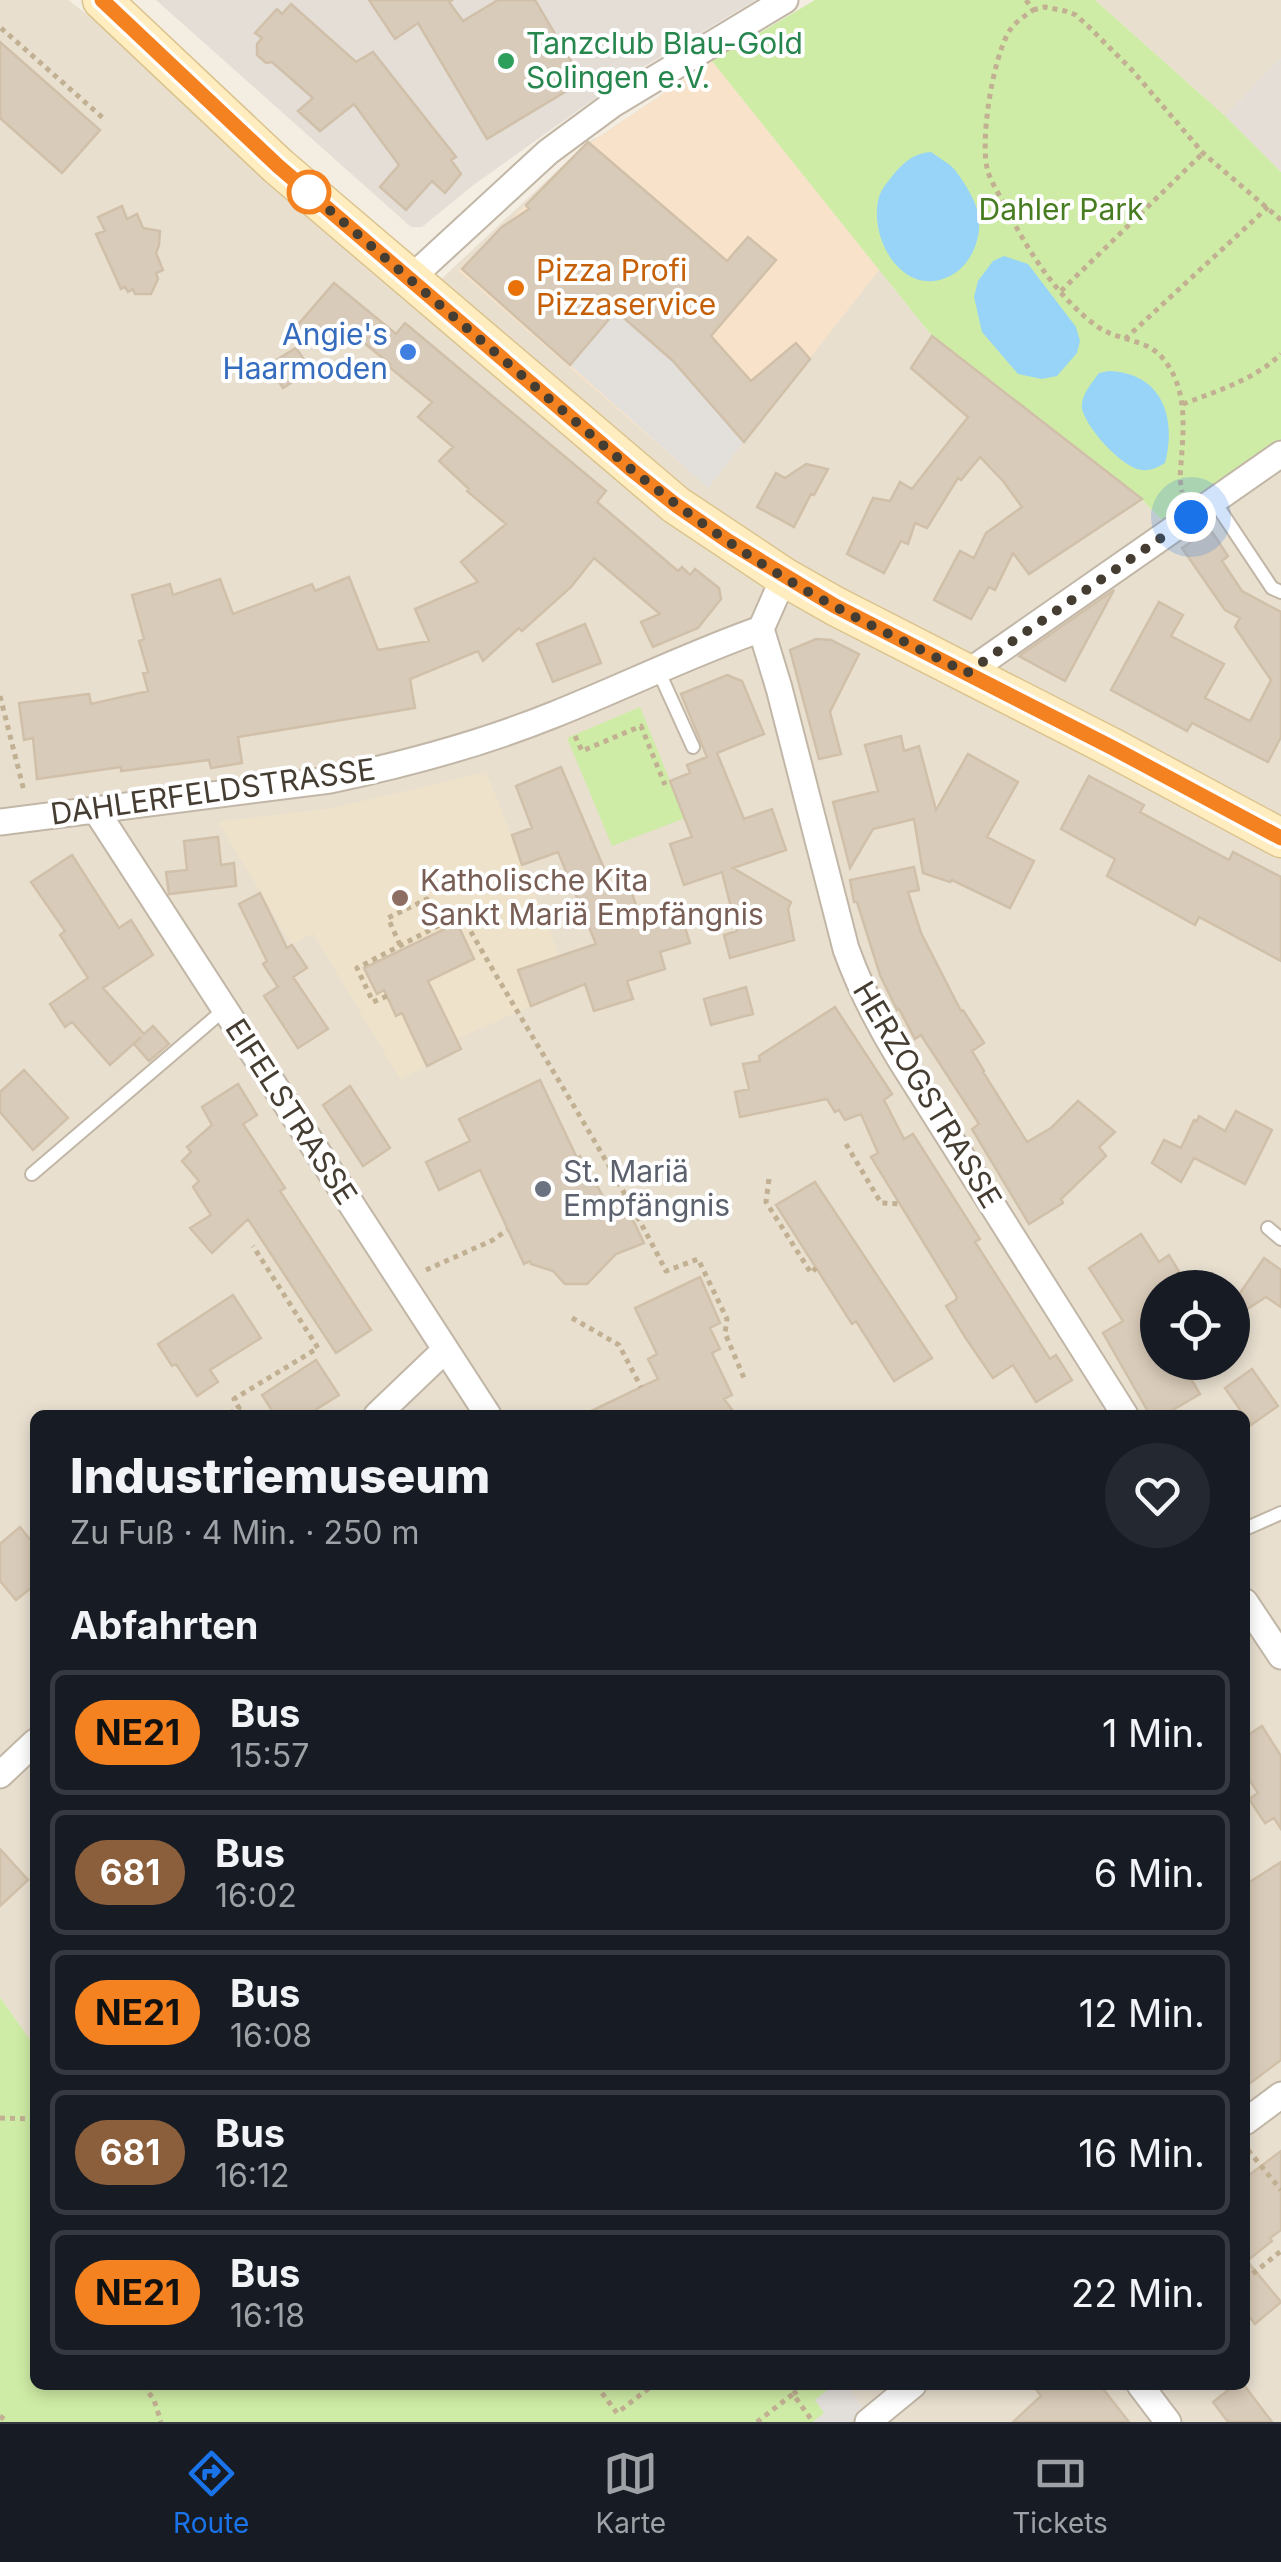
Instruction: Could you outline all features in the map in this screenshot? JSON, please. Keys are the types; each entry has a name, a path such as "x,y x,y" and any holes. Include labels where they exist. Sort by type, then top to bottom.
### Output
{"main road":[{"path":"102,0 278,166 676,505 835,606 1281,838"}],"street":[{"path":"410,279 548,152 613,104 784,0"},
{"path":"967,673 1281,454"},
{"path":"761,629 784,577"},
{"name":"DAHLERFELDSTRASSE","path":"0,822 346,777 466,747 761,629"},
{"name":"HERZOGSTRASSE","path":"761,629 846,949 864,996 1122,1410"},
{"name":"EIFELSTRASSE","path":"95,809 485,1410"},
{"path":"382,1410 445,1350"},
{"path":"1250,1610 1281,1656"},
{"path":"0,1775 30,1747"},
{"path":"1250,2118 1281,2095"},
{"path":"868,2422 907,2390"},
{"path":"1144,2390 1168,2422"}],"lane":[{"path":"1214,501 1272,588 1281,592"},
{"path":"658,670 693,747"},
{"path":"32,1174 225,1009"},
{"path":"1268,1228 1281,1239"},
{"path":"1250,1527 1281,1513"}],"path":[{"path":"1026,0 1033,10"},
{"path":"1182,494 1183,404 1167,364 1157,351 1143,343 1100,328 1060,291 1047,276 988,172 984,138 990,97 1003,43 1012,27 1033,10 1046,7 1076,16 1132,70 1202,153 1281,220"},
{"path":"1,28 103,118"},
{"path":"1060,291 1202,153"},
{"path":"1125,339 1268,208"},
{"path":"1183,404 1237,383 1281,354"},
{"path":"0,696 22,776 28,818"},
{"path":"564,710 582,752 641,726 665,785"},
{"path":"400,944 388,918 426,899 439,924"},
{"path":"387,996 373,1002 356,968 462,914 636,1212 666,1271 698,1259 726,1318 725,1334 744,1378"},
{"path":"846,1144 882,1203 900,1204"},
{"path":"769,1179 766,1202 811,1273 816,1268"},
{"path":"401,1282 507,1230"},
{"path":"236,1410 239,1408 234,1399 318,1348 254,1246"},
{"path":"572,1318 619,1345 641,1388"},
{"path":"0,2118 30,2119"},
{"path":"1250,2152 1281,2190"},
{"path":"1250,2276 1281,2252"},
{"path":"147,2390 161,2422"},
{"path":"600,2390 617,2413 647,2390"},
{"path":"758,2422 799,2390"},
{"path":"794,2394 813,2422"},
{"path":"0,2416 6,2422"}],"shaded area":[{"path":"0,0 68,0 437,283 588,142 712,61 932,336 1141,499 1163,522 1281,439 1281,2422 382,2422 360,2390 1250,2390 1250,1410 30,1410 30,2040 0,1997"},
{"path":"156,0 756,0 618,82 472,186 422,227 411,227"},
{"path":"1095,0 1281,0 1281,57 1225,116"},
{"path":"1281,57 1281,172 1225,116"},
{"path":"712,61 879,270 708,488 458,270 593,141"},
{"path":"616,311 673,361 744,442 708,488 570,365"},
{"name":"Katholische Kita Sankt Mariä Empfängnis","path":"486,772 560,956 518,970 531,1006 457,1039 461,1049 400,1079 313,933 292,945 218,822 333,808"},
{"path":"828,2390 851,2390 865,2410 850,2422 813,2422 824,2413 815,2400"}],"green space":[{"name":"Dahler Park","path":"815,0 1095,0 1225,116 1281,172 1281,439 1164,522 1141,499 932,336 712,61"},
{"path":"640,707 685,818 612,846 567,738"},
{"path":"0,1997 30,2040 30,2390 828,2390 815,2400 825,2413 813,2422 0,2422"}],"water":[{"path":"931,152 959,175 979,218 976,244 968,259 957,272 933,281 918,280 894,262 879,233 877,217 880,193 893,175 910,159"},
{"path":"1004,256 1028,264 1076,327 1080,341 1077,353 1057,376 1042,379 1018,374 982,332 974,297 978,281 993,261"},
{"path":"1109,371 1142,380 1161,401 1169,430 1165,463 1148,470 1134,468 1106,446 1091,427 1082,409 1083,399 1099,373"}],"building":[{"name":"Tanzclub Blau-Gold Solingen e.V.","path":"369,0 453,0 449,2 463,21 498,0 535,0 583,81 487,139 418,23 395,39"},
{"path":"291,4 356,62 373,52 456,157 451,160 461,174 445,193 432,181 406,210 380,187 399,165 354,104 320,131 298,111 313,98 272,62 266,63 257,55 257,44 262,38 255,33 277,9 282,14"},
{"path":"0,42 100,130 62,173 0,118"},
{"path":"588,142 727,261 748,237 776,260 711,336 751,381 796,343 810,359 744,442 673,361 616,311 570,365 462,269 502,227 529,209 526,205"},
{"path":"122,206 127,219 137,214 143,228 160,231 156,253 163,270 156,273 158,279 151,294 121,289 96,234 105,231 98,217"},
{"path":"334,283 396,334 405,323 606,491 597,502 678,571 682,567 690,575 695,569 719,588 721,599 698,628 653,647 641,622 660,614 594,558 571,587 483,661 478,651 410,679 415,708 238,737 242,763 211,768 209,760 37,779 33,738 24,740 19,703 89,694 91,704 148,691 143,673 148,672 139,641 144,639 132,595 170,584 173,595 220,579 233,614 312,584 315,591 349,577 378,650 429,641 415,609 478,582 461,562 506,524 439,461 453,447 418,417 432,402 353,334 324,352 296,327"},
{"path":"932,336 1142,499 1029,574 1013,553 995,590 989,587 971,619 934,600 960,551 974,558 986,533 1022,507 980,457 961,480 958,478 927,528 915,523 908,544 901,541 884,573 847,554 873,498 890,501 900,482 912,489 968,417 911,368"},
{"path":"296,348 311,370 283,388 268,365"},
{"path":"806,464 828,469 794,527 757,507 776,473 785,478"},
{"path":"1210,529 1228,556 1222,561 1242,591 1281,612 1281,737 1268,762 1192,723 1187,731 1111,690 1159,602 1183,615 1171,636 1224,664 1205,698 1250,721 1271,680 1235,627 1240,618 1225,610 1182,548"},
{"path":"1114,590 1065,681 1019,656"},
{"path":"585,624 601,663 553,682 537,644"},
{"path":"816,639 831,640 859,654 830,712 841,754 819,759 790,650"},
{"path":"727,675 742,681 764,734 717,753 744,819 772,809 786,850 733,868 791,902 788,909 794,940 730,958 724,935 737,931 722,872 684,885 670,844 692,837 670,781 690,773 687,765 707,757 681,694"},
{"path":"901,736 904,751 919,746 936,810 968,754 1018,782 987,837 1034,861 1010,908 952,880 923,873 914,819 873,829 850,868 833,802 878,791 865,745"},
{"path":"561,767 614,892 629,885 644,928 681,915 690,943 660,952 665,969 627,981 633,999 594,1011 585,984 531,1006 518,970 596,944 558,852 522,865 512,835 532,828 516,786"},
{"path":"1089,776 1144,805 1140,812 1229,860 1233,852 1281,877 1281,961 1199,917 1195,925 1107,876 1115,859 1061,829"},
{"path":"218,837 221,865 234,863 236,886 169,894 166,872 187,870 184,841"},
{"path":"72,855 119,928 131,920 153,955 103,988 144,1034 153,1026 169,1044 149,1061 134,1044 141,1037 110,1065 72,1022 65,1027 50,1004 88,978 60,935 65,931 31,882"},
{"path":"914,867 919,890 908,892 921,933 961,1011 984,1043 972,1051 1027,1142 1051,1128 1078,1101 1115,1132 1099,1147 1106,1156 1061,1199 1063,1203 1029,1224 972,1129 979,1124 921,1035 915,1039 897,1010 854,902 850,880"},
{"path":"260,893 287,948 292,945 307,968 293,977 328,1029 298,1048 264,996 278,987 263,964 267,961 239,904"},
{"path":"457,923 474,959 428,981 461,1049 427,1066 402,1013 396,1016 384,990 377,994 364,968"},
{"path":"746,987 753,1014 711,1025 704,999"},
{"path":"835,1007 892,1094 884,1100 904,1139 913,1134 980,1239 975,1242 1050,1359 1056,1355 1072,1380 1036,1402 1013,1365 993,1378 946,1306 957,1297 871,1157 878,1153 861,1114 845,1120 827,1099 740,1117 735,1092 749,1089 743,1064 760,1061 759,1056"},
{"path":"24,1070 68,1118 33,1150 0,1112 0,1092"},
{"name":"St. Mariä Empfängnis","path":"540,1080 577,1158 580,1156 608,1205 629,1212 644,1243 616,1254 587,1284 565,1284 553,1271 530,1261 524,1264 480,1170 439,1190 426,1162 470,1141 459,1119"},
{"path":"238,1084 257,1115 243,1124 285,1188 280,1191 371,1330 336,1353 248,1219 212,1253 190,1228 211,1215 193,1187 199,1181 182,1161 191,1152 187,1147 212,1125 202,1107"},
{"path":"350,1086 390,1148 363,1166 323,1105"},
{"path":"1236,1111 1272,1130 1245,1184 1194,1158 1181,1182 1152,1163 1164,1140 1181,1148 1199,1116 1225,1131"},
{"path":"815,1182 932,1358 894,1381 856,1321 852,1324 776,1205"},
{"path":"1141,1234 1159,1262 1169,1255 1178,1270 1140,1270 1140,1380 1192,1380 1200,1394 1173,1410 1147,1410 1103,1333 1123,1321 1089,1268"},
{"path":"1264,1258 1281,1270 1281,1307 1266,1297 1250,1307 1250,1279"},
{"path":"700,1277 720,1323 710,1328 720,1349 712,1353 732,1395 724,1399 732,1410 593,1410 658,1379 648,1359 657,1354 635,1308"},
{"path":"233,1295 261,1338 210,1370 218,1382 197,1396 158,1344"},
{"path":"316,1360 339,1395 315,1410 272,1410 262,1395"},
{"path":"1252,1369 1278,1406 1251,1425 1250,1410 1240,1410 1225,1388 1236,1380 1250,1380"},
{"path":"20,1527 30,1540 30,1589 16,1600 0,1581 0,1544"},
{"path":"1262,1726 1281,1756 1281,1829 1274,1818 1265,1823 1250,1800 1258,1793 1250,1781 1250,1734"},
{"path":"0,1849 28,1880 0,1906"},
{"path":"1281,1862 1281,2060 1250,2083 1250,1882"},
{"path":"1281,2151 1281,2230 1250,2259 1250,2174"},
{"path":"1250,2265 1281,2302 1255,2324 1250,2318"},
{"path":"1037,2390 1104,2390 1129,2422 1013,2422 1041,2396"},
{"path":"1229,2390 1248,2390 1272,2422 1228,2422 1213,2402"}],"bus line":[{"name":"NE21","path":"102,0 278,166 676,505 835,606 1281,838"}],"place":[{"name":"Tanzclub Blau-Gold Solingen e.V.","path":"506,61"},
{"name":"Pizza Profi Pizzaservice","path":"516,288"},
{"name":"Angie's Haarmoden","path":"408,352"},
{"name":"Katholische Kita Sankt Mariä Empfängnis","path":"400,898"},
{"name":"St. Mariä Empfängnis","path":"543,1189"}],"route":[{"path":"309,192 299,184 676,505 784,577 967,673 1191,517"}]}
